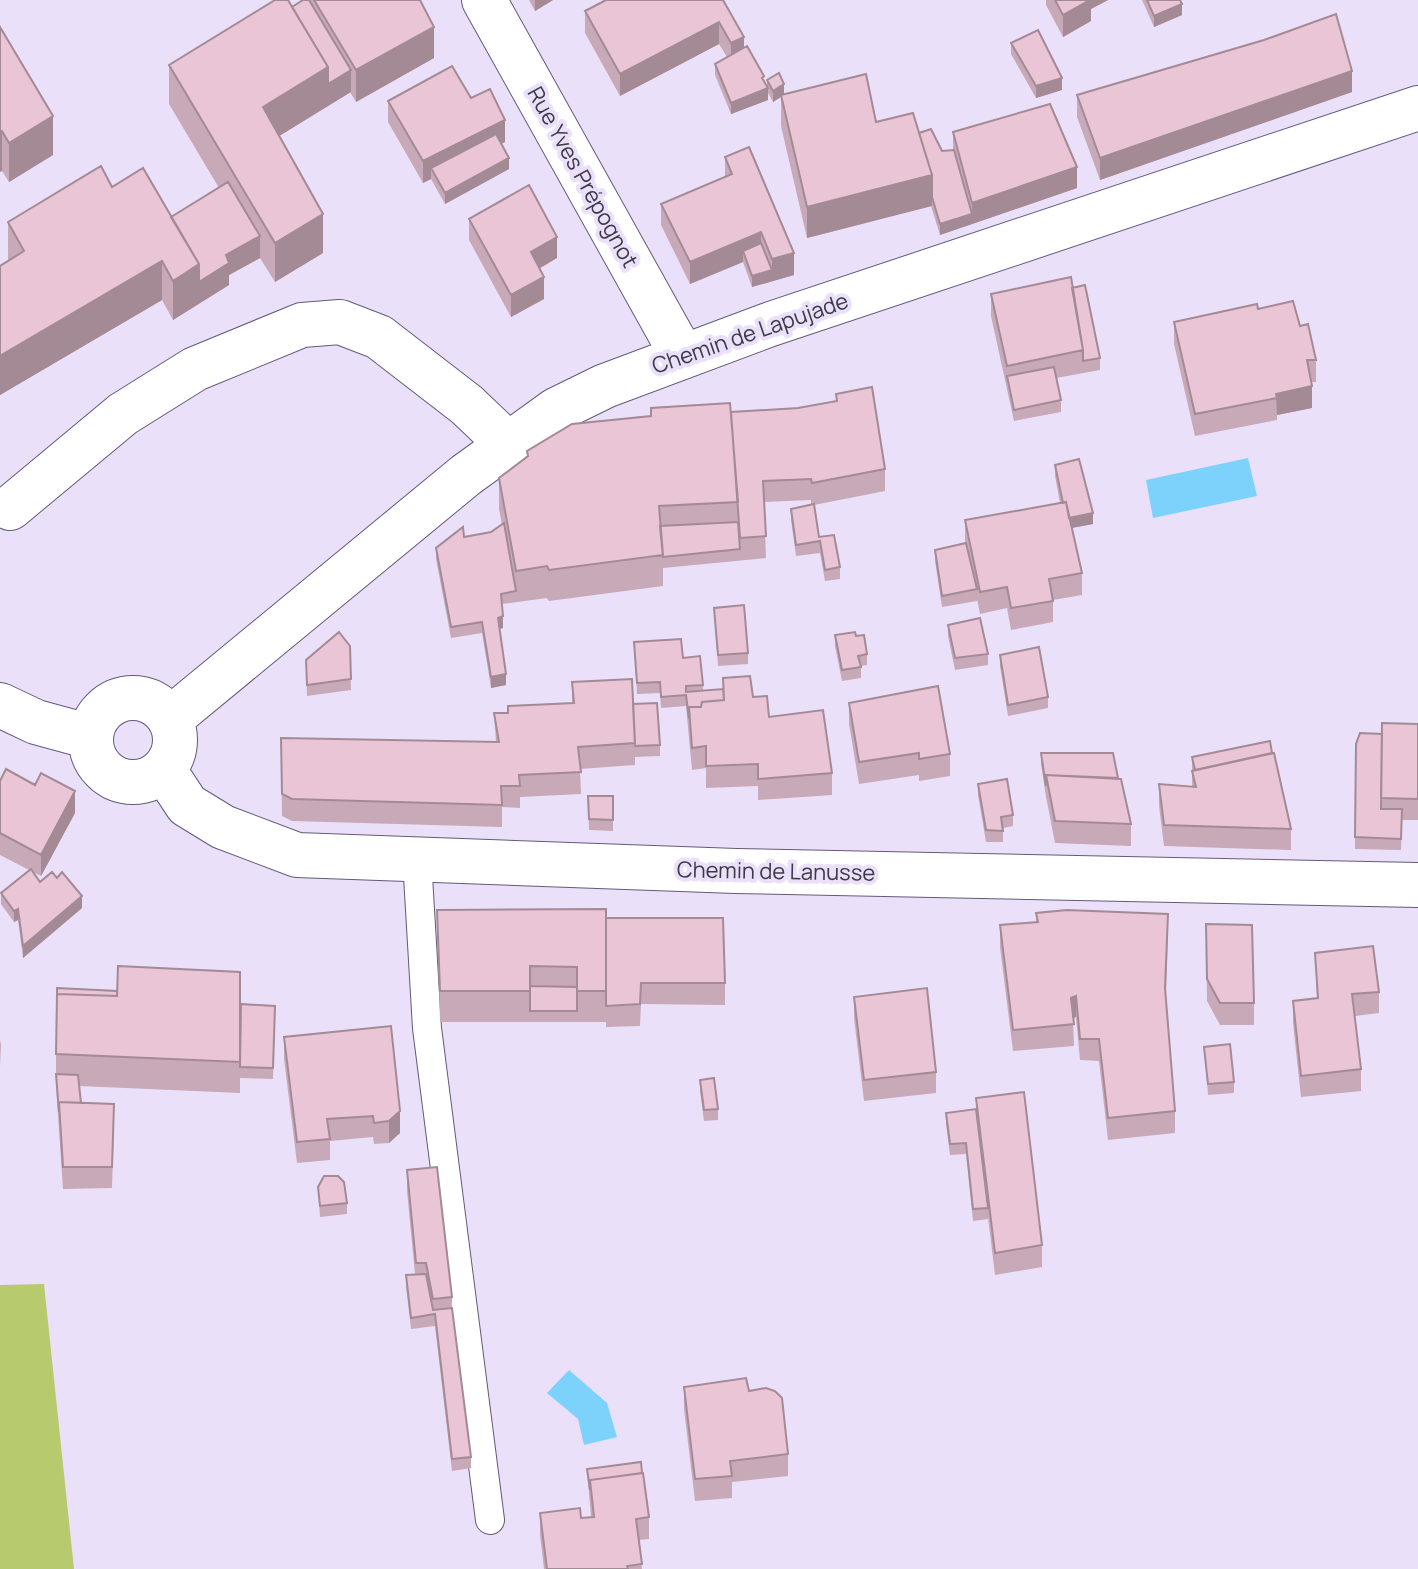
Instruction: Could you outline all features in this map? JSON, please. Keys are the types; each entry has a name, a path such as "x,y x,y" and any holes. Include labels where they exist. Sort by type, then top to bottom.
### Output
{"street":[{"name":"Rue Yves Prépognot","path":"484,0 682,355"},
{"name":"Chemin de Lapujade","path":"170,719 466,475 556,410 605,386 682,355 1418,108"},
{"path":"10,508 123,414 195,369 302,325 340,322 379,337 467,405 509,445"},
{"path":"142,698 153,702 170,719 175,731 172,759 152,779 123,781 109,775 98,765 92,752 91,737 99,715 118,700 142,698"},
{"path":"0,705 36,722 91,737"},
{"name":"Chemin de Lanusse","path":"164,770 187,805 223,827 297,855 736,871 1418,885"}],"lane":[{"path":"417,859 427,1028 490,1520"}],"green space":[{"path":"44,1284 74,1569 0,1569 0,1285"}],"water":[{"path":"1248,458 1257,496 1153,518 1146,480"},
{"path":"569,1370 607,1403 617,1437 584,1445 578,1419 547,1393"}],"building":[{"path":"275,0 288,0 328,67 263,107 323,214 275,243 169,65"},
{"path":"309,0 351,70 328,84 328,67 292,7"},
{"path":"314,0 420,0 434,27 356,70"},
{"path":"606,0 723,0 744,37 731,43 719,22 620,74 585,11"},
{"path":"1055,0 1090,0 1063,15"},
{"path":"1147,0 1180,0 1182,4 1154,16"},
{"path":"1336,14 1352,71 1100,158 1077,95 1264,40"},
{"path":"0,27 53,116 9,143 2,131 0,133"},
{"path":"1038,30 1062,78 1036,86 1011,43"},
{"path":"747,46 768,88 731,103 715,64"},
{"path":"452,66 471,98 490,89 505,120 423,161 388,101"},
{"path":"779,73 784,84 773,91 767,80"},
{"path":"866,74 876,122 913,113 932,175 807,207 781,95"},
{"path":"1050,104 1077,167 972,203 953,132"},
{"path":"931,129 942,151 954,150 972,214 940,224 932,197 932,175 919,133"},
{"path":"496,134 509,158 445,193 431,168"},
{"path":"749,147 794,253 772,259 761,232 690,262 661,204 732,174 725,157"},
{"path":"101,166 112,187 143,168 199,264 173,281 162,261 0,356 0,266 24,251 8,222"},
{"path":"228,182 260,236 226,255 229,263 199,282 199,264 171,217"},
{"path":"529,185 557,237 531,252 544,277 511,295 469,219"},
{"path":"761,243 772,270 752,276 743,251"},
{"path":"1071,277 1083,350 1007,366 991,294"},
{"path":"1085,285 1100,358 1083,361 1072,288"},
{"path":"1293,301 1300,326 1308,324 1316,360 1307,360 1312,386 1276,394 1277,398 1195,414 1174,322 1257,304 1258,309"},
{"path":"1054,367 1061,400 1014,410 1007,376"},
{"path":"872,387 885,469 812,483 811,479 763,481 766,536 740,538 731,412 798,408 837,401 836,394"},
{"path":"730,403 738,502 659,506 663,555 549,570 547,566 516,571 499,478 528,456 527,451 572,424 651,416 651,408"},
{"path":"1079,459 1093,513 1069,518 1055,465"},
{"path":"1066,502 1082,573 1049,579 1053,601 1011,608 1007,587 980,592 965,520"},
{"path":"814,504 819,537 834,535 840,567 825,570 820,541 796,545 791,509"},
{"path":"738,522 740,549 663,557 660,526"},
{"path":"504,523 516,591 501,594 503,616 498,618 506,674 491,677 482,622 451,627 436,548 463,527 464,537 491,532"},
{"path":"966,543 977,589 942,596 935,550"},
{"path":"744,605 748,653 718,655 714,608"},
{"path":"980,618 988,654 955,658 948,625"},
{"path":"339,632 350,646 351,679 307,685 306,660"},
{"path":"855,632 856,636 864,635 867,654 858,656 861,667 842,670 835,635"},
{"path":"681,639 683,658 700,656 703,685 686,686 686,692 723,689 724,700 689,707 689,718 686,695 661,697 660,682 637,683 634,642"},
{"path":"1039,647 1048,697 1008,705 1000,655"},
{"path":"750,676 753,697 767,696 769,717 823,710 832,773 758,779 758,764 706,766 706,746 692,748 689,707 724,700 723,678"},
{"path":"632,679 635,743 578,747 581,772 519,775 520,786 501,786 502,805 292,799 282,794 281,738 499,742 494,713 508,713 508,706 574,703 572,682"},
{"path":"938,686 950,754 919,759 919,753 859,762 849,703"},
{"path":"657,703 660,745 635,746 633,704"},
{"path":"1382,723 1418,724 1418,799 1381,798"},
{"path":"1360,733 1382,734 1381,809 1402,809 1401,839 1355,837 1356,744"},
{"path":"1270,741 1272,753 1195,770 1192,757"},
{"path":"1041,753 1113,753 1118,778 1046,775 1046,786"},
{"path":"1274,753 1291,829 1164,825 1159,784 1196,787 1192,771"},
{"path":"6,769 35,785 41,773 75,791 41,855 0,833 0,781"},
{"path":"1046,775 1121,779 1131,824 1055,821"},
{"path":"1007,779 1013,815 1001,817 1003,831 986,830 978,784"},
{"path":"588,796 613,796 613,820 589,819"},
{"path":"31,869 40,882 52,872 57,878 62,872 82,896 23,946 18,909 14,911 1,893"},
{"path":"606,909 606,991 577,991 577,967 530,966 530,991 440,991 437,910"},
{"path":"1067,910 1168,914 1165,988 1175,1111 1108,1118 1099,1039 1080,1039 1076,996 1071,998 1074,1024 1013,1030 1000,925 1038,922 1036,913"},
{"path":"606,918 723,918 725,983 641,983 640,1004 606,1006"},
{"path":"1206,924 1252,925 1254,1003 1220,1003 1207,979"},
{"path":"1373,946 1379,992 1352,994 1361,1069 1301,1076 1293,1001 1318,998 1315,953"},
{"path":"118,966 240,972 240,1062 56,1054 57,994 117,996"},
{"path":"530,986 577,987 577,1011 530,1011"},
{"path":"57,988 117,991 117,996 57,994"},
{"path":"927,988 936,1072 864,1080 854,997"},
{"path":"241,1004 275,1006 273,1068 240,1067"},
{"path":"391,1026 400,1111 389,1121 374,1123 373,1116 327,1119 330,1139 297,1142 284,1037"},
{"path":"1230,1044 1234,1082 1208,1084 1204,1047"},
{"path":"56,1074 78,1075 81,1103 59,1102 59,1112"},
{"path":"714,1078 718,1109 704,1110 700,1080"},
{"path":"1024,1092 1042,1245 995,1253 976,1098"},
{"path":"59,1102 114,1104 112,1167 63,1167"},
{"path":"976,1109 988,1208 973,1209 966,1143 950,1144 946,1113"},
{"path":"437,1167 452,1297 433,1299 426,1263 416,1263 407,1170"},
{"path":"324,1176 338,1176 344,1182 347,1203 320,1206 318,1187"},
{"path":"426,1274 433,1310 452,1308 471,1457 452,1459 435,1314 411,1318 406,1275"},
{"path":"746,1378 749,1391 766,1388 782,1398 788,1454 730,1461 732,1476 695,1479 684,1387"},
{"path":"641,1462 642,1473 590,1480 590,1490 587,1469"},
{"path":"643,1473 649,1517 636,1519 642,1564 627,1566 628,1569 547,1569 540,1513 580,1508 581,1518 594,1517 590,1480"}]}
